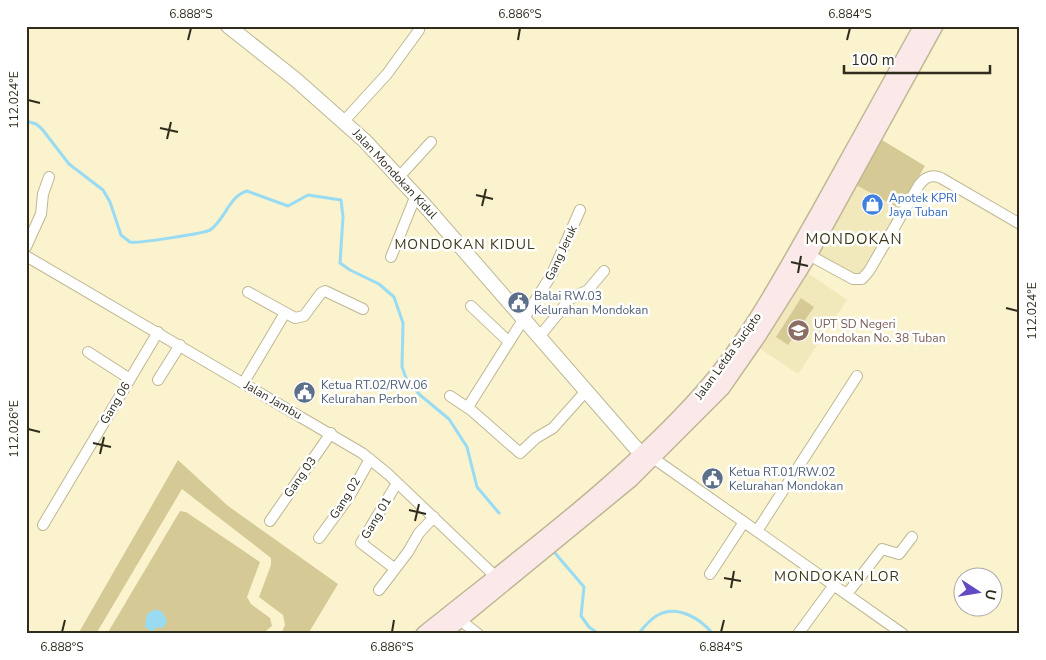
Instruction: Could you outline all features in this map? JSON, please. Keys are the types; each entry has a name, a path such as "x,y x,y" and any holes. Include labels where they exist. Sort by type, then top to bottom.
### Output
{"main road":[{"name":"Jalan Letda Sucipto","path":"424,634 451,624 647,456 703,400 722,388 758,336 809,255 847,173 922,26"},
{"name":"Jalan Letda Sucipto","path":"703,400 847,173 935,26"},
{"name":"Jalan Letda Sucipto","path":"451,624 495,576 568,525"}],"street":[{"name":"Jalan Mondokan Kidul","path":"228,26 344,121 399,177 586,391 647,456"},
{"path":"344,121 387,74 419,30"},
{"path":"399,177 432,142"},
{"path":"809,255 853,279 862,279 869,271 919,185 924,178 932,175 1020,224"},
{"path":"26,247 39,220 43,194 50,177"},
{"path":"391,257 416,195"},
{"name":"Gang Jeruk","path":"468,407 552,274 580,210"},
{"name":"Jalan Jambu","path":"26,256 331,433 370,459 495,576"},
{"path":"539,337 570,299 588,290 604,271"},
{"path":"248,292 295,318 302,317 321,292 325,290 363,309"},
{"path":"471,306 509,342"},
{"path":"244,382 285,313"},
{"name":"Gang 06","path":"43,526 158,332"},
{"path":"158,380 180,345"},
{"path":"88,352 130,379"},
{"path":"757,531 857,376"},
{"path":"450,396 468,407 520,453 536,438 552,428 586,391"},
{"name":"Gang 03","path":"270,521 331,433"},
{"path":"647,456 847,594 890,630 903,634"},
{"name":"Gang 02","path":"319,538 349,497 370,459"},
{"name":"Gang 01","path":"394,568 361,542 397,483"},
{"path":"379,590 410,549 419,532 434,517"},
{"path":"710,574 744,522"},
{"path":"847,594 881,550 886,548 899,554 912,537"},
{"path":"798,634 834,585"},
{"path":"451,624 478,634"}],"shaded area":[{"path":"882,140 925,166 900,209 856,185"},
{"path":"856,185 900,209 860,276 816,253"},
{"name":"UPT SD Negeri Mondokan No. 38 Tuban","path":"808,273 847,300 798,374 759,348"},
{"path":"801,298 814,307 788,345 776,337"},
{"path":"178,460 228,506 338,584 308,634 281,634 285,625 283,615 259,597 271,565 271,558 182,489 96,634 78,634"},
{"path":"180,511 186,512 260,562 247,597 251,604 270,618 272,626 262,634 107,634"}],"water":[{"path":"156,609 162,612 167,621 163,628 156,627 153,632 145,627 147,614"}],"waterway":[{"path":"26,121 36,124 42,129 69,164 103,190 110,202 121,235 130,242 171,238 210,230 220,220 231,203 247,191 288,206 308,195 341,200 343,217 340,263 379,284 394,297 403,323 402,367 406,378 420,395 449,419 467,447 477,487 499,513"},
{"path":"555,553 584,587 581,616 589,627 599,634"},
{"path":"638,634 655,617 665,612 673,611 695,618 713,634"}],"place":[{"name":"Apotek KPRI Jaya Tuban","path":"873,205"},
{"name":"Balai RW.03 Kelurahan Mondokan","path":"518,303"},
{"name":"UPT SD Negeri Mondokan No. 38 Tuban","path":"798,331"},
{"name":"Ketua RT.02/RW.06 Kelurahan Perbon","path":"305,392"},
{"name":"Ketua RT.01/RW.02 Kelurahan Mondokan","path":"713,479"}],"district":[{"name":"MONDOKAN","path":"854,239"},
{"name":"MONDOKAN KIDUL","path":"465,244"},
{"name":"MONDOKAN LOR","path":"837,576"}]}
